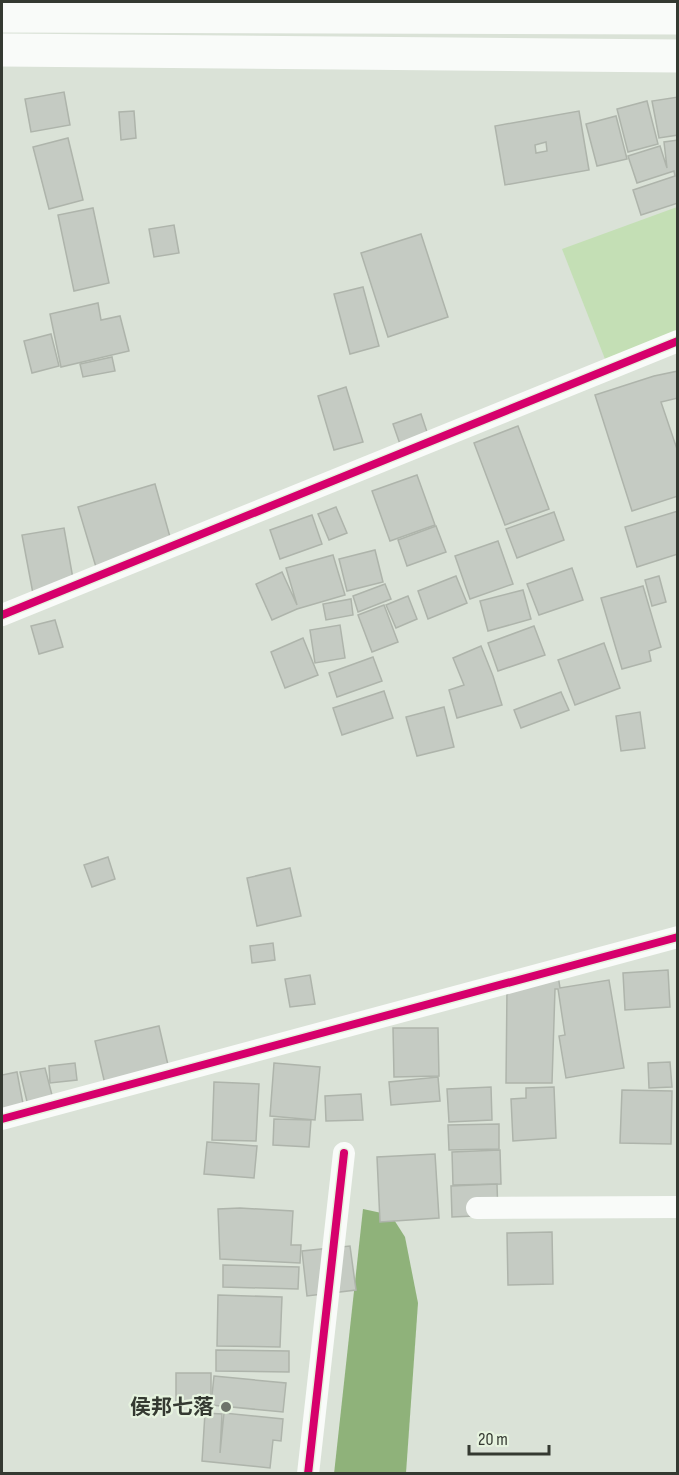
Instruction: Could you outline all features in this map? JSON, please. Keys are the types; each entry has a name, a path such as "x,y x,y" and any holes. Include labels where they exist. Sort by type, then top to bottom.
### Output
{"main road":[{"path":"2,16 678,18"},
{"path":"2,50 678,56"}],"street":[{"path":"2,615 678,342"},
{"path":"2,1119 678,937"},
{"path":"308,1473 344,1153"},
{"path":"477,1208 678,1207"}],"shaded area":[{"path":"677,207 677,332 605,359 562,249"},
{"path":"363,1209 391,1215 405,1237 418,1303 406,1473 334,1474"}],"building":[{"path":"64,92 70,125 31,132 25,99"},
{"path":"678,97 678,135 659,138 652,101"},
{"path":"647,101 658,144 628,152 617,109"},
{"path":"134,111 136,138 121,140 119,112"},
{"path":"579,111 589,170 505,185 495,126","holes":["546,142 547,151 536,153 535,145"]},
{"path":"616,116 627,159 597,166 586,124"},
{"path":"68,138 83,200 49,209 33,147"},
{"path":"678,140 678,203 641,215 633,190 675,176 674,171 637,183 628,156 660,146 667,168 664,142"},
{"path":"93,208 109,283 74,291 58,215"},
{"path":"174,225 179,253 154,257 149,229"},
{"path":"421,234 448,317 388,337 361,253"},
{"path":"363,287 379,346 350,354 334,294"},
{"path":"98,303 101,320 120,316 129,351 61,367 50,314"},
{"path":"51,334 59,366 32,373 24,341"},
{"path":"112,357 115,371 83,377 80,364"},
{"path":"678,371 678,398 661,402 678,452 678,496 632,511 595,395 654,376"},
{"path":"346,387 363,442 334,450 318,396"},
{"path":"421,414 429,438 401,447 393,424"},
{"path":"518,426 549,509 505,525 474,443"},
{"path":"417,475 435,525 390,541 372,491"},
{"path":"155,484 172,544 96,567 78,507"},
{"path":"336,507 347,533 329,540 318,514"},
{"path":"678,511 678,554 637,567 625,527"},
{"path":"554,512 564,540 517,558 506,529"},
{"path":"312,515 322,544 280,559 270,530"},
{"path":"436,526 446,552 407,566 398,540"},
{"path":"64,528 75,590 34,599 22,535"},
{"path":"498,541 513,584 470,599 455,556"},
{"path":"375,550 383,582 347,591 339,559"},
{"path":"333,555 345,595 297,609 272,620 256,584 282,572 297,605 286,568"},
{"path":"572,568 583,600 539,615 527,584"},
{"path":"456,576 467,603 428,619 418,591"},
{"path":"659,576 666,602 652,606 645,580"},
{"path":"385,584 391,599 358,612 353,596"},
{"path":"643,586 661,647 649,651 651,661 622,669 601,598"},
{"path":"523,590 531,619 488,631 480,601"},
{"path":"408,596 417,619 396,628 386,605"},
{"path":"351,599 353,615 326,620 323,604"},
{"path":"384,605 398,642 372,652 358,615"},
{"path":"55,620 63,647 39,654 31,626"},
{"path":"340,625 345,658 315,663 310,630"},
{"path":"534,626 545,655 498,671 488,643"},
{"path":"303,638 318,675 285,688 271,652"},
{"path":"604,643 620,688 575,705 558,660"},
{"path":"481,646 502,705 457,718 449,690 464,685 453,658"},
{"path":"373,657 382,681 337,697 329,673"},
{"path":"384,691 393,718 342,735 333,708"},
{"path":"561,692 569,710 521,728 514,710"},
{"path":"444,707 454,747 417,756 406,717"},
{"path":"640,712 645,748 621,751 616,716"},
{"path":"108,857 115,879 92,887 84,865"},
{"path":"290,868 301,916 257,926 247,878"},
{"path":"273,943 275,960 252,963 250,946"},
{"path":"668,970 670,1007 625,1010 623,973"},
{"path":"310,975 315,1004 290,1007 285,979"},
{"path":"558,975 560,988 609,980 624,1068 566,1078 559,1036 565,1035 558,989 555,989 552,1083 506,1083 507,989"},
{"path":"159,1026 171,1078 107,1093 95,1041"},
{"path":"393,1028 438,1028 439,1076 394,1077"},
{"path":"670,1062 672,1087 649,1088 648,1063"},
{"path":"75,1063 77,1080 50,1083 49,1066"},
{"path":"274,1063 320,1067 315,1120 270,1116"},
{"path":"45,1068 54,1103 29,1110 20,1072"},
{"path":"17,1072 24,1109 2,1113 2,1075"},
{"path":"438,1077 440,1101 391,1105 389,1082"},
{"path":"214,1082 259,1084 256,1141 212,1140"},
{"path":"491,1087 492,1120 449,1122 447,1089"},
{"path":"554,1087 556,1138 513,1141 511,1099 526,1098 526,1088"},
{"path":"622,1090 672,1091 671,1144 620,1143"},
{"path":"361,1094 363,1120 326,1121 325,1096"},
{"path":"274,1119 311,1120 309,1147 273,1145"},
{"path":"499,1124 499,1149 449,1150 448,1125"},
{"path":"207,1142 257,1146 254,1178 204,1174"},
{"path":"500,1150 501,1184 453,1185 452,1152"},
{"path":"435,1154 439,1218 380,1222 377,1157"},
{"path":"497,1184 498,1215 452,1217 451,1186"},
{"path":"218,1209 293,1211 291,1245 301,1245 300,1263 220,1259"},
{"path":"552,1232 553,1284 508,1285 507,1233"},
{"path":"350,1246 356,1290 307,1296 302,1251"},
{"path":"223,1265 299,1267 298,1289 223,1287"},
{"path":"218,1295 282,1297 280,1347 217,1346"},
{"path":"216,1350 289,1351 289,1372 216,1371"},
{"path":"176,1373 211,1373 211,1403 176,1402"},
{"path":"214,1376 286,1383 283,1412 211,1405"},
{"path":"205,1413 222,1414 220,1453 224,1413 283,1419 281,1441 273,1440 270,1468 202,1461"}],"cycle path":[{"path":"2,615 678,341"},
{"path":"2,1119 678,937"},
{"path":"308,1474 344,1153"}],"place":[{"name":"侯邦七落","path":"226,1407"}]}
